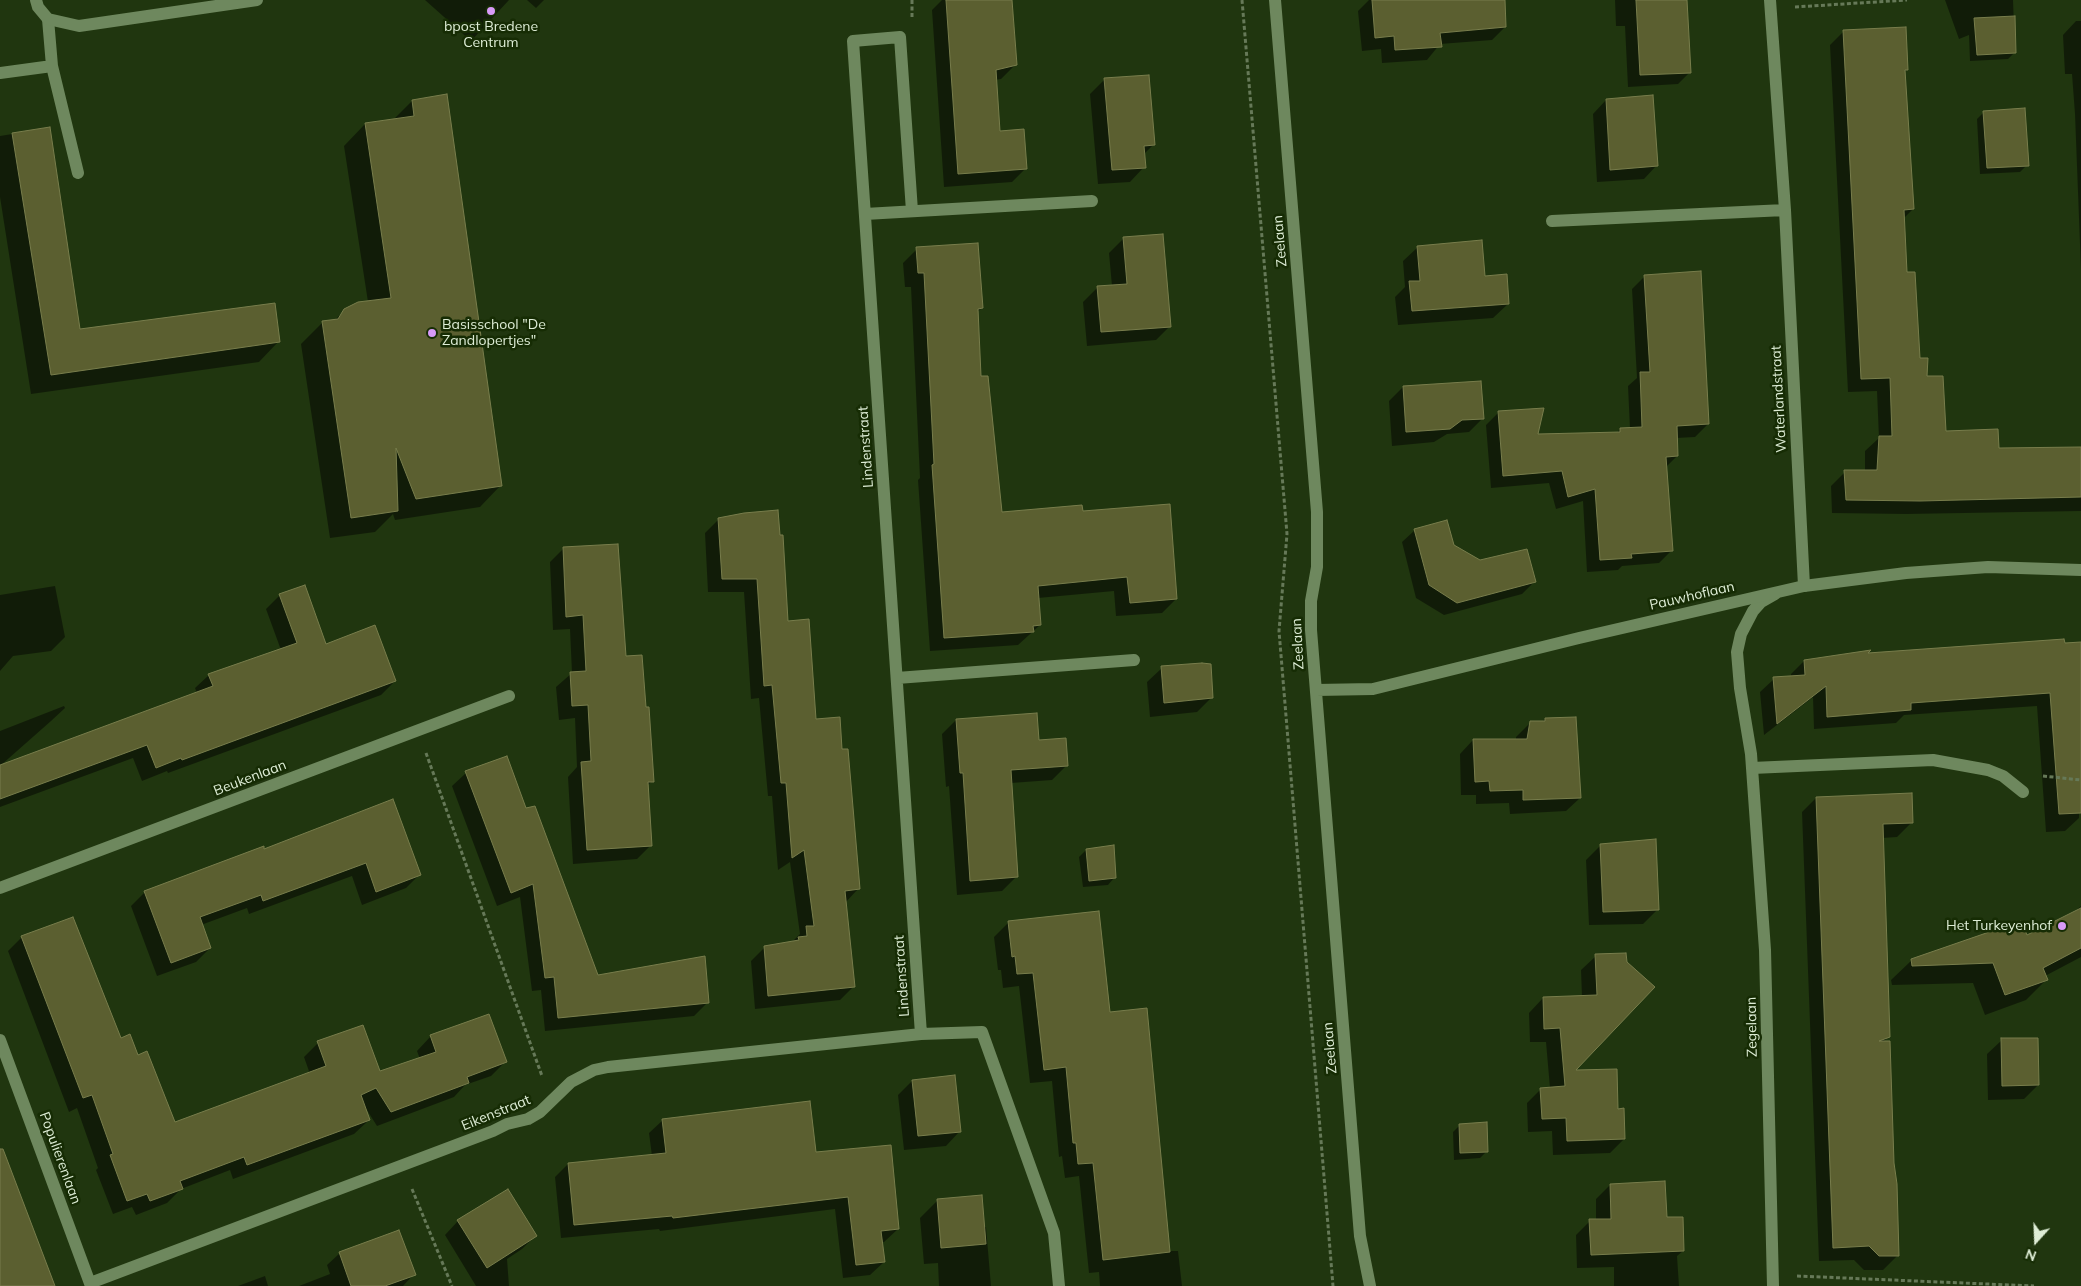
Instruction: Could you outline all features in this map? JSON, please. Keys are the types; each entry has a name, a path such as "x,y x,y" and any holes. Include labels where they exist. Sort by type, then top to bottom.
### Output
{"street":[{"path":"36,0 38,7 48,19 52,66 78,173"},
{"path":"48,19 79,26 257,0"},
{"name":"Zeelaan","path":"1275,0 1317,512 1316,567 1311,630 1360,1236 1370,1286"},
{"name":"Waterlandstraat","path":"1770,4 1785,210 1804,586"},
{"name":"Lindenstraat","path":"912,211 900,37 853,41 921,1034 982,1032 1054,1233 1059,1286"},
{"path":"0,73 52,66"},
{"path":"865,214 1092,201"},
{"path":"1552,220 1785,210"},
{"name":"Pauwhoflaan","path":"1316,690 1373,689 1579,638 1804,586 1906,573 1988,567 2081,570"},
{"name":"Zegelaan","path":"1773,1280 1765,950 1752,768 1737,652 1741,634 1754,611 1761,602 1779,591"},
{"path":"897,678 1134,660"},
{"name":"Beukenlaan","path":"0,888 509,696"},
{"path":"1752,768 1933,760 1988,770 2003,776 2023,792"},
{"name":"Eikenstraat","path":"91,1285 507,1124 528,1119 540,1112 550,1100 571,1082 594,1070 921,1034"},
{"name":"Populierenlaan","path":"0,1040 91,1285"}],"path":[{"path":"1242,0 1287,534 1279,631 1333,1286"},
{"path":"1770,4 1907,0"},
{"path":"418,731 550,1100"},
{"path":"402,1166 452,1286"},
{"path":"1773,1280 2034,1286"}],"building":[{"path":"946,0 1012,0 1017,65 996,70 1000,131 1024,129 1027,169 958,174"},
{"path":"1372,0 1505,0 1506,27 1440,33 1442,47 1395,50 1394,36 1375,38"},
{"path":"1636,0 1687,0 1691,73 1640,75"},
{"path":"2015,16 2016,53 1977,55 1974,18"},
{"path":"1906,27 1908,70 1905,70 1914,209 1904,210 1907,272 1915,272 1920,358 1928,358 1927,376 1943,376 1946,431 1998,429 1999,448 2081,447 2081,497 1920,501 1846,500 1844,470 1877,470 1879,436 1892,436 1890,378 1861,379 1843,30"},
{"path":"1149,75 1155,145 1144,146 1146,168 1112,170 1104,78"},
{"path":"447,94 502,486 416,499 396,448 398,511 351,518 322,321 338,319 344,309 358,302 391,298 365,123 414,116 412,100"},
{"path":"1653,95 1658,166 1610,170 1606,99"},
{"path":"2025,108 2029,166 1987,168 1983,111"},
{"path":"50,127 80,329 275,303 280,342 51,375 12,133"},
{"path":"1163,234 1171,327 1101,332 1097,286 1127,284 1123,237"},
{"path":"1482,240 1485,276 1507,274 1509,304 1412,311 1409,281 1420,281 1417,246"},
{"path":"978,243 983,308 978,309 981,376 988,376 1002,512 1082,505 1083,511 1170,504 1177,599 1130,603 1127,577 1038,586 1041,625 1033,626 1034,632 944,638 932,465 934,464 924,273 918,273 916,247"},
{"path":"1701,271 1709,424 1677,426 1678,456 1666,457 1673,551 1631,554 1632,558 1600,560 1595,489 1568,497 1562,471 1503,476 1498,411 1544,408 1538,434 1620,432 1620,428 1642,427 1640,372 1650,372 1644,275"},
{"path":"1481,381 1484,419 1462,420 1450,429 1406,432 1403,386"},
{"path":"778,510 780,535 783,535 788,621 809,619 816,719 840,717 842,749 848,749 860,889 845,891 855,987 768,996 764,946 799,940 798,937 807,936 806,926 814,926 804,850 792,858 786,783 781,783 772,685 764,686 757,579 722,579 718,518 744,513"},
{"path":"1447,520 1454,545 1480,560 1527,549 1536,582 1457,603 1429,585 1414,529"},
{"path":"618,544 626,656 642,655 646,707 649,707 654,782 648,782 652,846 587,850 581,762 591,761 588,705 572,706 570,672 586,671 583,615 566,617 563,547"},
{"path":"305,585 326,644 375,625 396,681 156,768 147,745 0,799 0,765 213,686 208,674 297,643 279,594"},
{"path":"2064,639 2065,643 2081,642 2081,813 2059,814 2050,693 1911,703 1911,710 1827,717 1826,686 1777,724 1773,677 1805,675 1804,660 1871,650 1868,653"},
{"path":"1211,664 1213,698 1164,703 1161,666"},
{"path":"1037,713 1039,740 1066,738 1068,766 1011,770 1018,877 970,881 963,773 960,773 956,719"},
{"path":"1576,717 1581,798 1523,800 1523,790 1490,791 1489,781 1475,782 1473,739 1527,739 1530,721 1545,721 1545,718"},
{"path":"507,756 526,808 535,806 598,975 705,956 709,1003 558,1018 554,977 545,978 533,884 511,893 465,771"},
{"path":"1912,793 1913,823 1883,824 1890,1037 1879,1041 1890,1041 1899,1256 1879,1256 1869,1246 1833,1248 1816,797"},
{"path":"393,799 421,875 376,892 366,863 263,901 261,895 200,917 211,948 171,963 144,891 264,846 264,849"},
{"path":"1656,839 1659,910 1603,912 1600,844"},
{"path":"1114,845 1116,878 1089,881 1086,849"},
{"path":"2081,908 2081,948 2043,968 2048,980 2005,995 1993,963 1912,966 1911,959 2021,921 2027,935"},
{"path":"1099,911 1110,1012 1147,1008 1170,1252 1103,1260 1093,1163 1078,1164 1076,1143 1073,1143 1066,1067 1044,1070 1033,973 1017,974 1015,956 1012,957 1008,921"},
{"path":"73,917 121,1038 130,1034 138,1055 147,1051 175,1122 326,1066 317,1041 363,1025 380,1071 436,1052 430,1035 489,1014 507,1062 467,1077 469,1083 391,1112 376,1088 361,1095 370,1120 247,1165 244,1157 180,1181 183,1189 150,1201 147,1194 127,1201 110,1155 113,1154 92,1095 83,1098 21,936"},
{"path":"1626,953 1627,962 1655,987 1576,1070 1617,1069 1618,1109 1624,1108 1625,1139 1567,1141 1566,1118 1542,1119 1540,1088 1565,1086 1560,1028 1544,1029 1543,997 1597,995 1595,954"},
{"path":"2001,1038 2038,1038 2039,1085 2002,1086"},
{"path":"955,1075 961,1132 918,1136 912,1080"},
{"path":"810,1101 816,1152 891,1145 899,1229 881,1231 885,1262 856,1265 848,1197 673,1218 672,1216 574,1225 568,1163 666,1153 662,1119"},
{"path":"1487,1122 1488,1152 1460,1153 1459,1124"},
{"path":"0,1149 3,1149 55,1286 0,1286"},
{"path":"1665,1181 1667,1217 1683,1217 1684,1251 1591,1255 1589,1219 1611,1219 1610,1184"},
{"path":"508,1189 537,1236 487,1268 457,1220"},
{"path":"982,1195 986,1244 941,1248 937,1199"},
{"path":"399,1230 416,1275 385,1286 351,1286 339,1252"}],"place":[{"name":"bpost Bredene Centrum","path":"491,11"},
{"name":"Basisschool \"De Zandlopertjes\"","path":"432,333"},
{"name":"Het Turkeyenhof","path":"2062,926"}]}
